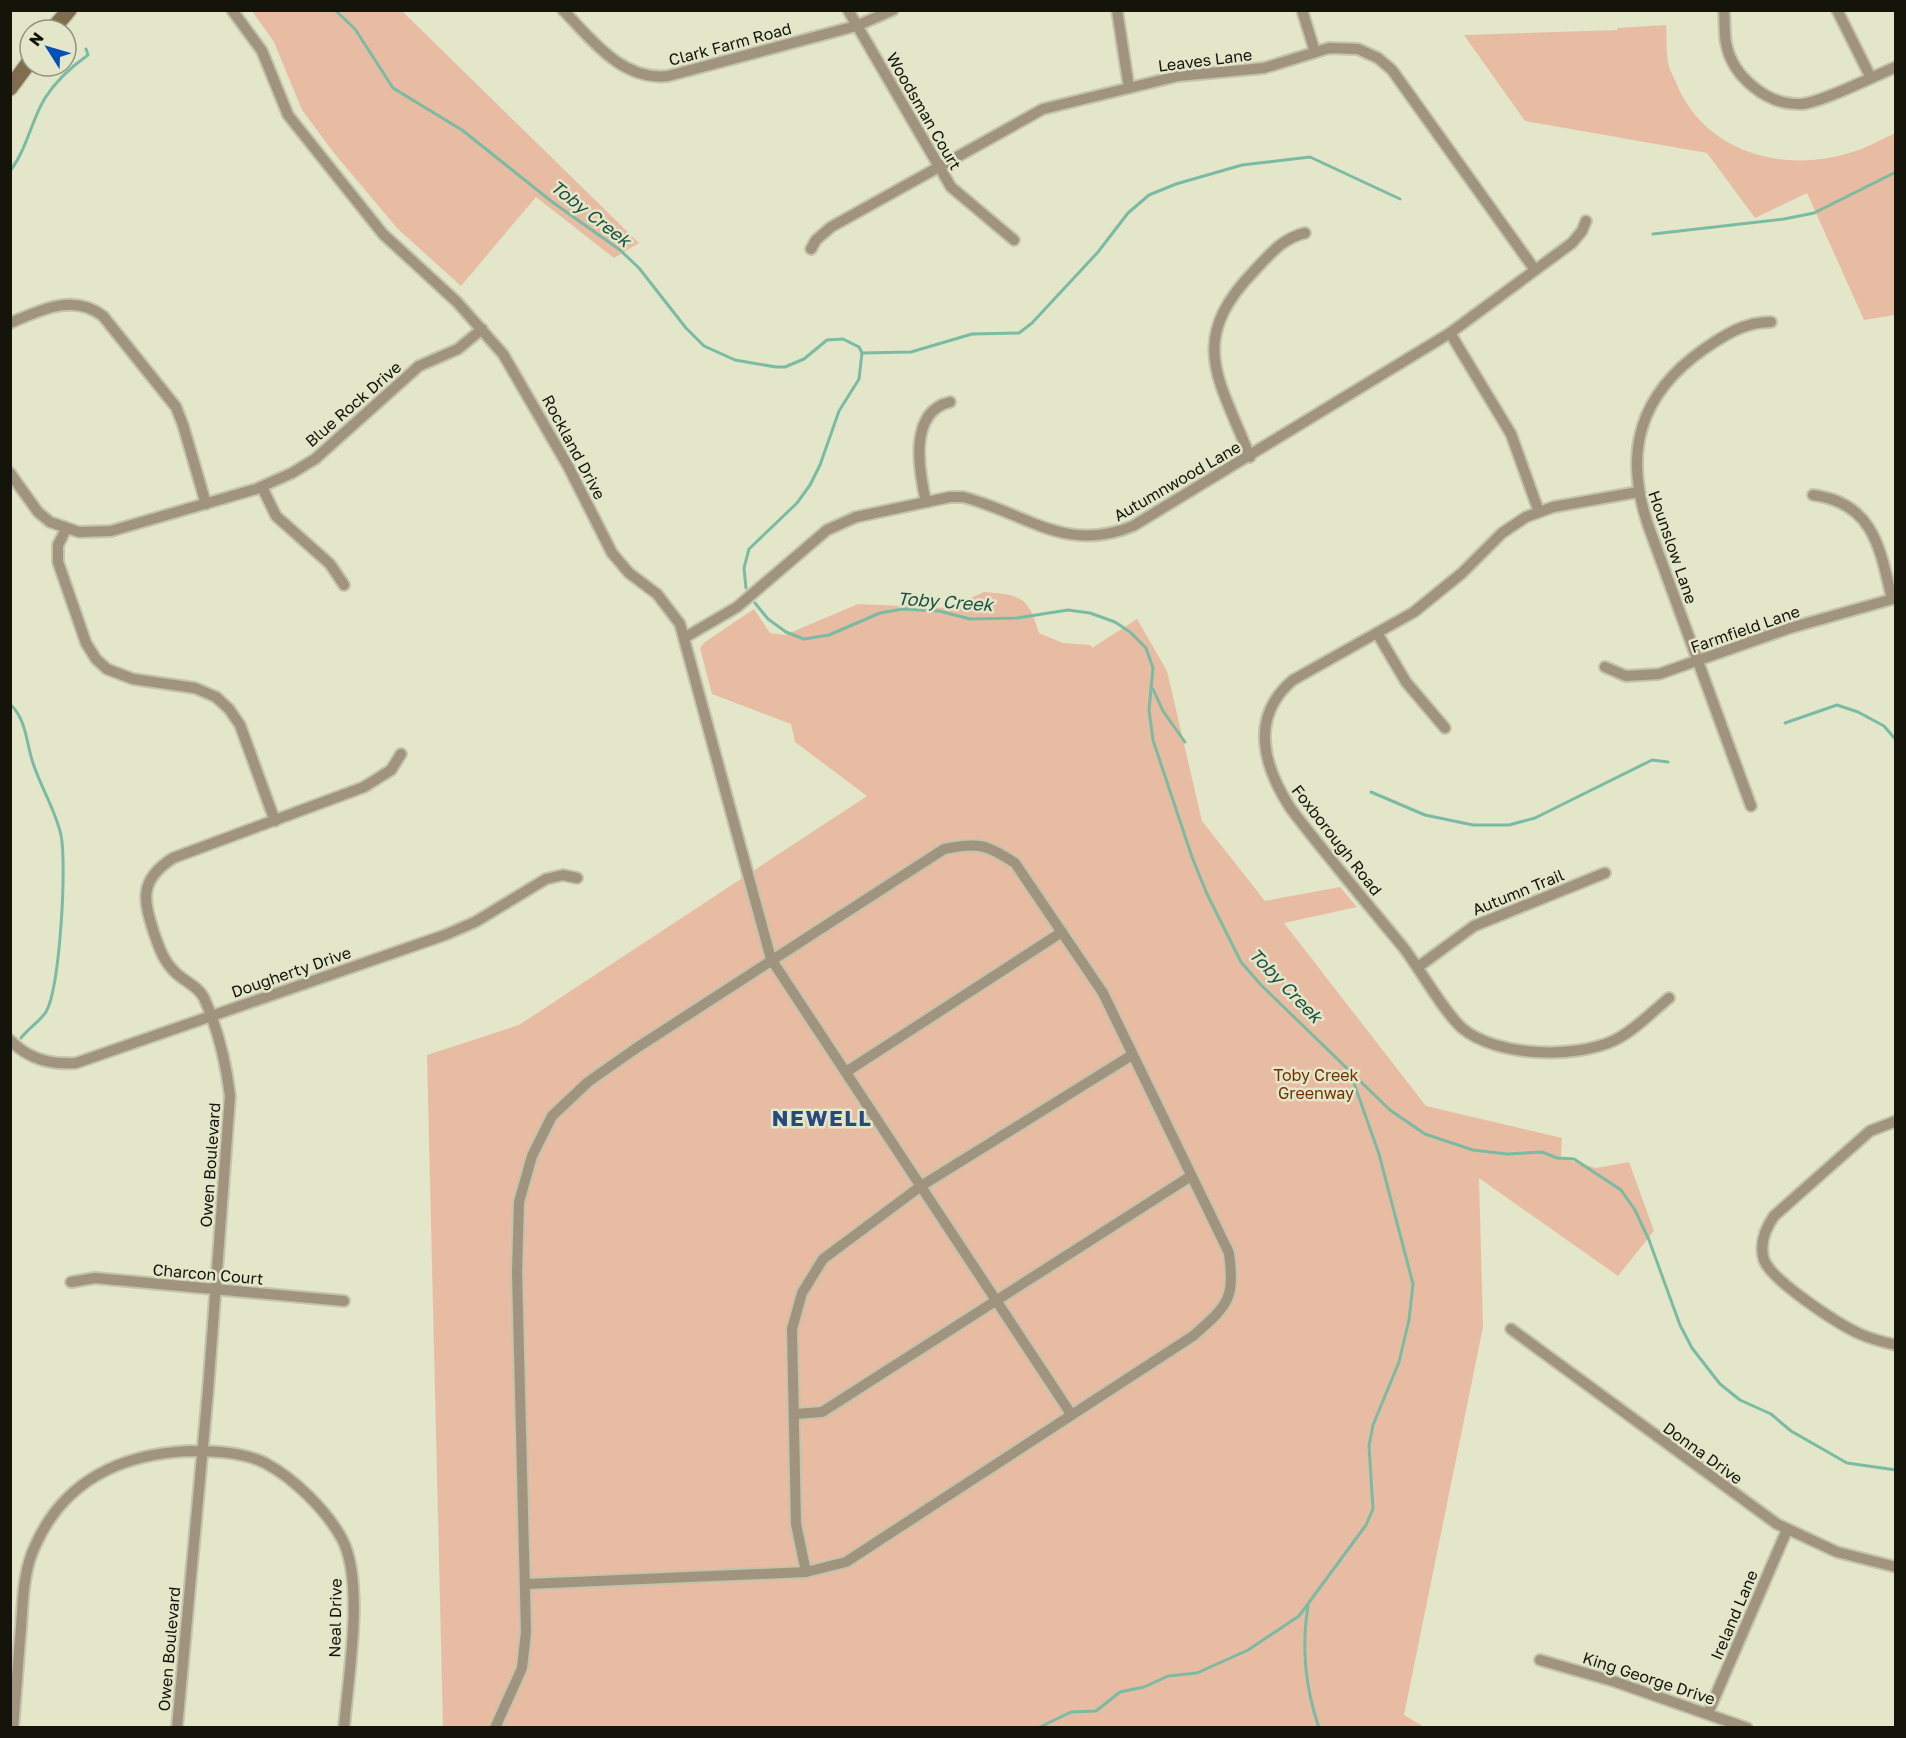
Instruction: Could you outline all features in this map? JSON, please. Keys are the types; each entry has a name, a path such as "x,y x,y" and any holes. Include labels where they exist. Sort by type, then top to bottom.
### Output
{"street":[{"name":"Rockland Drive","path":"232,10 252,34 262,51 288,115 383,234 432,278 503,354 525,389 612,553 629,573 668,606 680,624 771,959 1071,1414"},
{"name":"Clark Farm Road","path":"563,10 617,64 654,78 856,26 893,10"},
{"name":"Woodsman Court","path":"848,10 938,167 961,198 1014,240"},
{"path":"1117,10 1128,88"},
{"path":"1302,10 1315,52"},
{"path":"1724,10 1726,44 1736,68 1752,87 1773,99 1802,104 1896,67"},
{"path":"1837,10 1871,78"},
{"name":"Leaves Lane","path":"811,249 823,232 1043,109 1193,74 1264,68 1315,52 1346,47 1358,49 1378,58 1392,70 1535,270"},
{"name":"Autumnwood Lane","path":"684,638 737,607 827,530 856,517 926,502 963,498 1068,535 1107,535 1133,526 1250,457 1450,333 1576,240 1586,221"},
{"path":"1250,457 1215,362 1215,336 1218,321 1228,300 1281,243 1305,233"},
{"path":"10,323 65,303 83,304 103,316 176,407 206,504"},
{"name":"Hounslow Lane","path":"1751,806 1638,492 1636,471 1644,417 1662,388 1683,364 1738,327 1771,322"},
{"name":"Blue Rock Drive","path":"10,473 38,512 66,529 79,532 103,532 262,487 315,459 419,366 458,349 482,329"},
{"path":"1450,333 1505,424 1539,512"},
{"path":"926,502 920,473 920,442 931,412 940,404 950,402"},
{"path":"262,487 276,516 330,564 344,585"},
{"name":"Foxborough Road","path":"1638,492 1539,512 1502,533 1462,573 1414,612 1293,680 1282,689 1274,700 1265,723 1266,750 1276,785 1291,808 1418,967 1463,1029 1487,1042 1536,1052 1566,1052 1603,1045 1627,1032 1669,998"},
{"path":"1812,495 1844,503 1864,519 1879,546 1894,599"},
{"path":"66,529 58,545 58,561 92,654 107,669 127,678 195,688 224,703 240,725 275,821"},
{"name":"Farmfield Lane","path":"1605,667 1626,676 1651,676 1790,628 1894,599"},
{"path":"1377,633 1406,682 1445,728"},
{"name":"Owen Boulevard","path":"177,1728 230,1096 222,1049 199,990 176,973 163,957 145,906 147,887 154,872 173,858 275,821 382,778 392,770 401,754"},
{"path":"495,1728 522,1668 526,1584 517,1272 519,1202 532,1156 552,1116 588,1082 771,959 944,849 972,843 996,850 1015,863 1103,993 1229,1253 1233,1283 1222,1311 1193,1336 846,1562 806,1572 526,1584"},
{"name":"Autumn Trail","path":"1418,967 1473,926 1605,873"},
{"name":"Dougherty Drive","path":"10,1040 39,1060 63,1064 76,1063 445,935 484,916 546,879 563,875 577,878"},
{"path":"846,1072 1062,932"},
{"path":"806,1572 796,1524 792,1329 802,1293 823,1259 921,1186 1132,1054"},
{"path":"1896,1121 1870,1131 1798,1194 1770,1222 1761,1247 1764,1260 1775,1278 1859,1334 1896,1345"},
{"path":"795,1414 822,1413 1191,1176"},
{"name":"Charcon Court","path":"71,1282 95,1278 344,1301"},
{"name":"Donna Drive","path":"1511,1329 1729,1491 1787,1530 1837,1552 1896,1567"},
{"name":"Neal Drive","path":"13,1728 25,1581 35,1544 46,1526 74,1491 98,1473 116,1464 146,1456 202,1451 246,1456 266,1464 308,1498 342,1539 351,1564 354,1607 344,1728"},
{"name":"Ireland Lane","path":"1708,1713 1787,1530"},
{"name":"King George Drive","path":"1540,1660 1708,1713 1747,1728"}],"green space":[{"path":"252,11 402,11 639,243 614,258 536,197 461,286 397,228 334,153 302,110 274,42"},
{"path":"1666,25 1668,62 1678,87 1691,110 1708,128 1728,142 1750,152 1774,158 1824,159 1867,147 1895,133 1895,315 1864,320 1807,193 1755,218 1707,153 1525,121 1464,35 1618,30 1617,28"},
{"name":"Toby Creek Greenway","path":"984,592 1007,594 1021,600 1031,611 1039,633 1063,643 1091,645 1092,648 1137,619 1167,671 1202,821 1265,901 1340,887 1357,907 1284,923 1426,1106 1562,1138 1561,1158 1596,1168 1629,1162 1654,1231 1618,1276 1479,1178 1483,1327 1404,1715 1424,1727 443,1727 427,1055 519,1025 867,796 795,742 791,724 712,694 700,648 705,642 754,609 770,633 785,635 858,604 948,608"}],"waterway":[{"name":"Toby Creek","path":"335,10 355,29 393,88 462,130 551,201 620,250 639,268 686,328 704,346 735,360 776,367 785,367 804,359 827,340 843,339 859,347 862,353 859,379 839,411 820,465 810,485 797,503 749,549 744,568 746,588"},
{"path":"10,171 21,154 45,98 64,75 88,55 86,49"},
{"path":"862,353 911,352 972,334 1019,333 1032,323 1098,252 1128,213 1149,195 1176,184 1242,165 1310,157 1400,199"},
{"path":"1653,234 1784,219 1814,213 1896,172"},
{"name":"Toby Creek","path":"755,603 768,619 786,632 804,639 829,635 880,613 903,609 939,611 970,619 1017,618 1068,610 1090,613 1115,622 1130,632 1146,648 1153,668 1149,710 1153,740 1192,857 1207,894 1241,962 1261,985 1390,1110 1425,1134 1473,1150 1507,1154 1542,1152 1557,1158 1574,1159 1621,1190 1635,1210 1649,1240 1680,1325 1692,1348 1720,1384 1740,1400 1771,1414 1791,1431 1847,1463 1896,1470"},
{"path":"1153,689 1163,711 1185,742"},
{"path":"10,704 23,724 33,763 58,825 63,850 61,925 51,998 46,1012 21,1038"},
{"path":"1785,723 1837,705 1858,712 1884,726 1896,740"},
{"path":"1371,792 1425,815 1473,825 1509,825 1535,818 1652,760 1668,762"},
{"name":"Toby Creek","path":"1038,1728 1071,1712 1096,1711 1120,1692 1144,1687 1168,1676 1197,1673 1248,1650 1299,1616 1366,1525 1373,1509 1369,1446 1373,1425 1399,1362 1409,1320 1413,1284 1379,1154 1350,1072"},
{"name":"Toby Creek","path":"1308,1606 1305,1637 1306,1667 1310,1698 1319,1728"},
{"path":"917,1728 934,1728"}],"district":[{"name":"NEWELL","path":"822,1117"}]}
